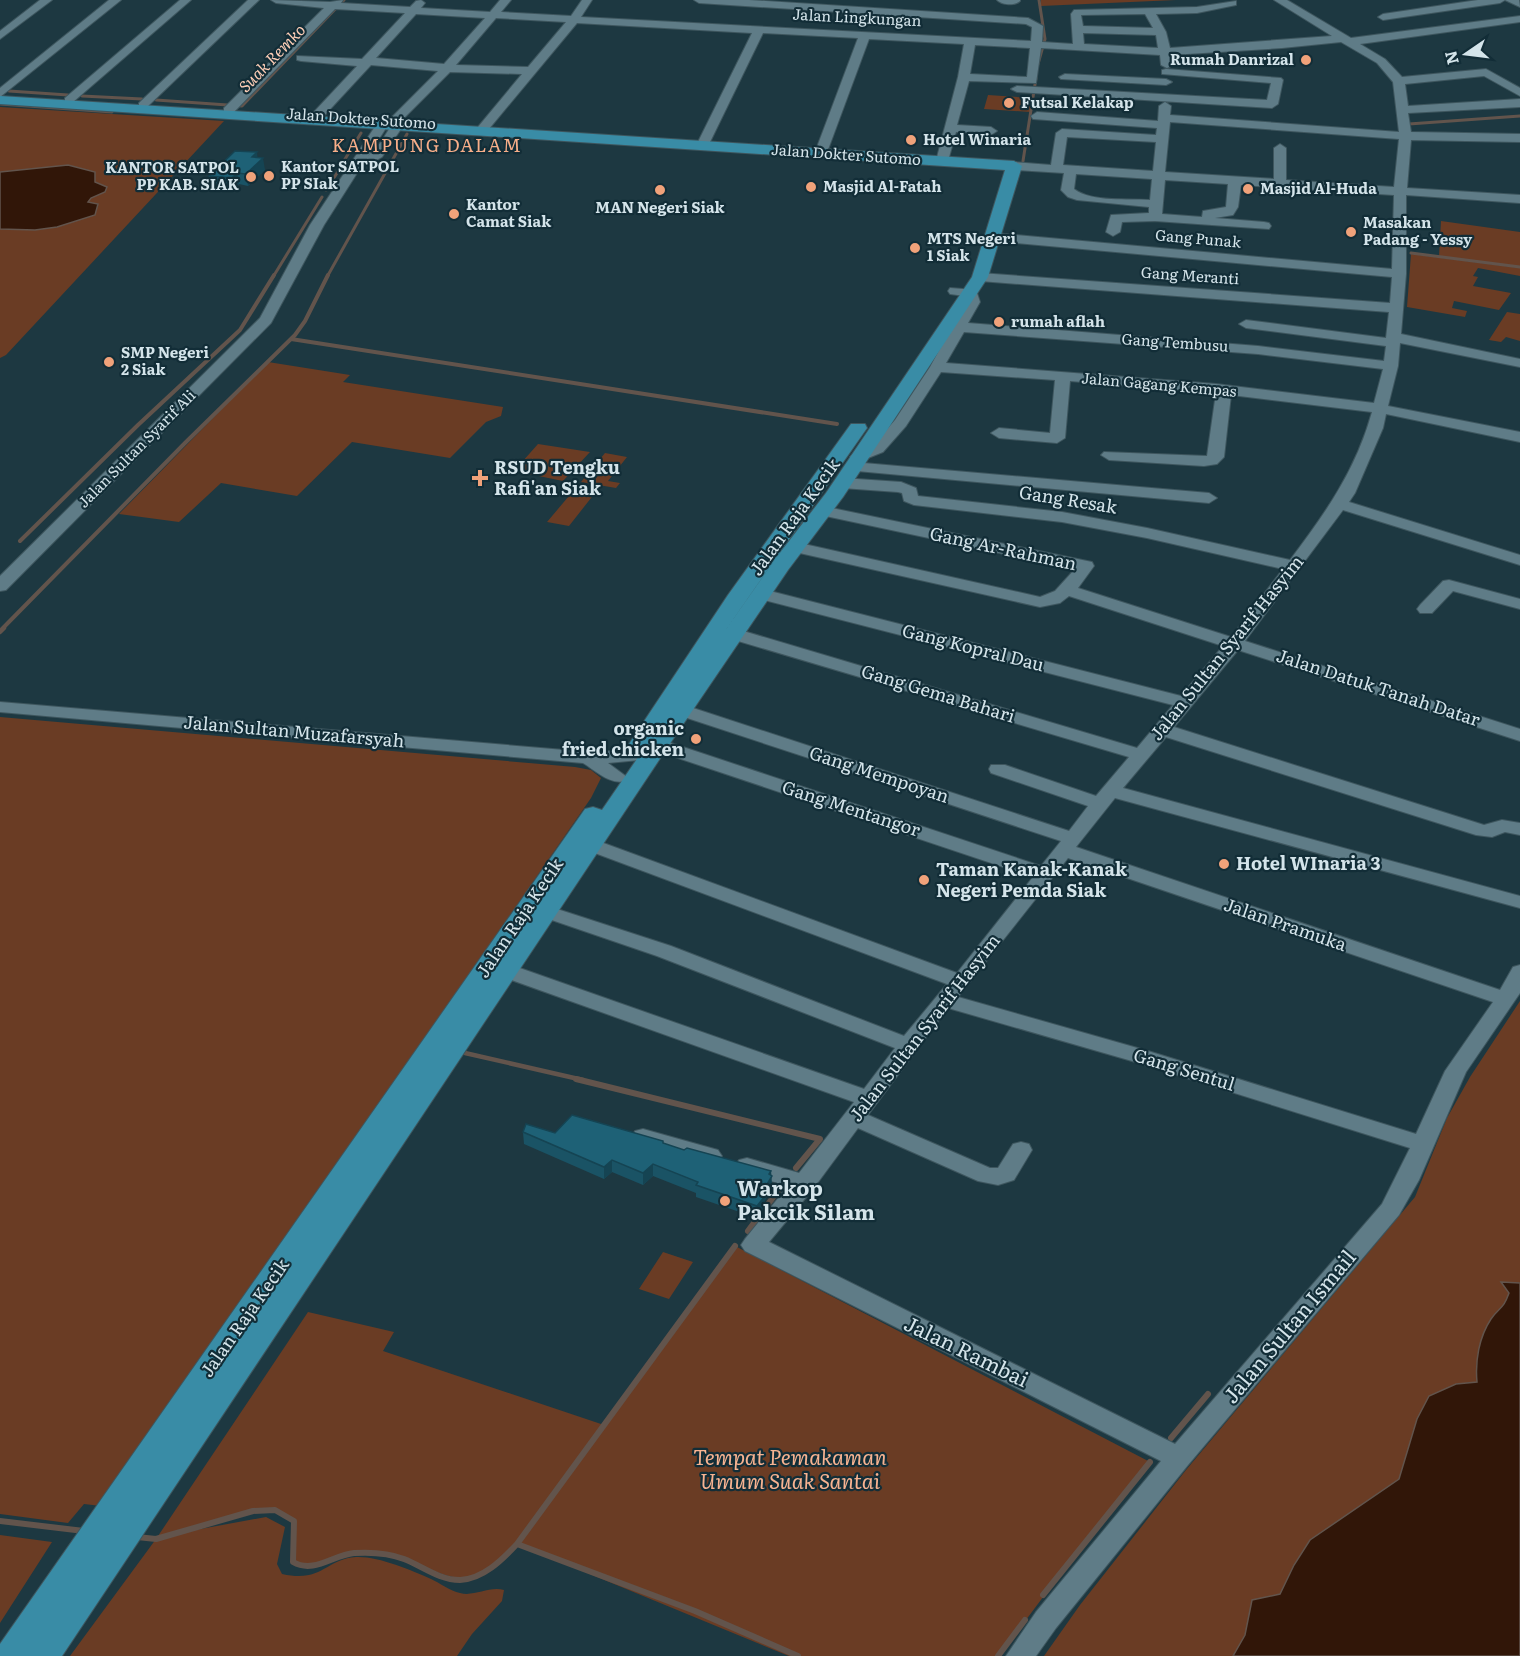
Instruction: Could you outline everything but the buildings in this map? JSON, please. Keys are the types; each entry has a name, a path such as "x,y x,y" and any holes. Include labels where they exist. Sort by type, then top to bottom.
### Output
{"main road":[{"name":"Jalan Dokter Sutomo","path":"0,95 108,105 232,107 391,125 484,127 705,142 821,153"},
{"name":"Jalan Dokter Sutomo","path":"0,100 108,105 1006,165"},
{"name":"Jalan Raja Kecik","path":"969,287 962,279 993,211 1006,165"},
{"name":"Jalan Raja Kecik","path":"279,1289 507,971 547,912 565,868 591,845 762,594 851,469 969,287 994,237 993,211"},
{"name":"Jalan Raja Kecik","path":"11,1656 77,1582 279,1289 565,868 618,777 735,599 969,287"},
{"name":"Jalan Raja Kecik","path":"43,1656 77,1582"}],"street":[{"path":"0,36 47,0"},
{"path":"0,95 116,0"},
{"path":"69,100 186,0"},
{"path":"143,105 254,0"},
{"name":"Jalan Lingkungan","path":"276,0 492,15 760,28 1079,48 1164,67 1281,45 1347,40 1520,20"},
{"path":"317,116 423,0"},
{"path":"391,125 447,68 506,0"},
{"path":"484,127 574,19 587,0"},
{"path":"699,0 865,5 934,15 1033,22 1038,26 1042,46 1036,59 1032,81 962,81"},
{"path":"934,15 938,0"},
{"path":"1002,0 1015,1"},
{"path":"1279,0 1381,61 1399,81 1486,72 1520,93"},
{"path":"1383,17 1500,0"},
{"path":"1510,0 1520,4"},
{"path":"1079,48 1076,14 1080,12 1209,9 1232,3"},
{"path":"232,107 339,4"},
{"path":"1154,10 1161,32 1165,98 1160,175 1154,210"},
{"path":"1429,11 1457,28"},
{"path":"705,142 760,28"},
{"path":"1077,29 1161,32"},
{"path":"821,153 865,34"},
{"path":"940,161 962,81 970,40"},
{"path":"301,58 530,71"},
{"path":"1036,59 1049,60"},
{"path":"962,81 1035,90 1271,105 1277,80 1164,67 1065,77"},
{"name":"Jalan Sultan Syarif Hasyim","path":"753,1245 805,1183 943,1000 961,982 1161,729 1235,643 1340,504 1367,452 1381,409 1391,366 1397,308 1405,136 1399,81"},
{"path":"1401,110 1520,103"},
{"path":"1037,116 1405,136 1520,138"},
{"name":"Jalan Sultan Syarif Ali","path":"0,586 266,320 317,225 353,168 377,156 391,125"},
{"path":"950,128 991,131"},
{"path":"1057,167 1062,133 1163,139"},
{"path":"1280,148 1280,183"},
{"name":"Jalan Dokter Sutomo","path":"1006,165 1520,198"},
{"path":"1071,168 1067,190 1071,195 1210,222 1264,226"},
{"path":"1210,222 1208,214 1228,212 1232,207 1235,180"},
{"path":"1113,232 1116,218 1154,210"},
{"name":"Gang Punak","path":"994,237 1399,274"},
{"path":"851,469 883,444 901,423 937,367 973,302 973,294 969,287"},
{"name":"Gang Meranti","path":"969,287 1397,308"},
{"path":"1246,324 1393,340 1520,363"},
{"name":"Gang Tembusu","path":"959,327 1258,350 1391,366"},
{"name":"Jalan Gagang Kempas","path":"937,367 1224,391 1381,409 1520,436"},
{"path":"999,433 1057,438 1063,376"},
{"path":"1109,455 1204,462 1214,459 1222,422 1224,391"},
{"path":"851,469 1209,498"},
{"name":"Gang Resak","path":"851,469 910,490 910,498 914,500 1062,517 1147,533 1294,566"},
{"path":"1340,504 1520,560"},
{"name":"Gang Ar-Rahman","path":"822,511 1086,566 1066,590 1235,643"},
{"path":"795,547 1040,602 1048,603 1055,600 1066,590"},
{"path":"1426,609 1449,585 1520,604"},
{"name":"Gang Kopral Dau","path":"762,594 1184,702"},
{"name":"Gang Gema Bahari","path":"735,634 1141,755"},
{"name":"Jalan Datuk Tanah Datar","path":"1235,643 1518,728"},
{"name":"Jalan Sultan Muzafarsyah","path":"0,707 588,758 632,756"},
{"name":"Gang Mempoyan","path":"684,711 1069,845"},
{"path":"1161,729 1483,831 1492,831 1502,825 1520,829"},
{"name":"Gang Mentangor","path":"658,745 1045,874"},
{"name":"Jalan Sultan Muzafarsyah","path":"588,758 618,777"},
{"path":"998,770 1520,902"},
{"path":"591,845 961,982"},
{"name":"Jalan Pramuka","path":"1069,845 1506,999"},
{"path":"547,912 664,951 910,1046"},
{"path":"507,971 869,1099"},
{"name":"Jalan Sultan Ismail","path":"1020,1656 1046,1620 1179,1458 1390,1209 1424,1144 1456,1071 1506,999 1520,972"},
{"name":"Gang Sentul","path":"943,1000 1140,1056 1424,1144"},
{"path":"854,1118 986,1175 998,1177 1006,1174 1021,1150"},
{"path":"623,1132 805,1183"},
{"name":"Jalan Rambai","path":"753,1245 1179,1458"}],"green space":[{"path":"1041,0 1176,0 1041,6"},
{"name":"Futsal Kelakap","path":"988,95 1032,98 1030,112 984,109"},
{"path":"0,107 224,121 6,355 0,358"},
{"path":"1441,221 1520,232 1520,267 1439,256"},
{"path":"1411,254 1520,268 1520,276 1478,268 1473,276 1478,277 1473,286 1511,293 1499,310 1454,301 1452,308 1467,311 1465,317 1407,307"},
{"path":"1507,312 1520,314 1520,341 1506,337 1501,342 1489,340"},
{"path":"268,362 350,375 343,382 503,407 501,416 486,422 450,458 352,442 297,496 221,483 179,522 119,514"},
{"path":"538,444 590,452 563,481 514,471"},
{"path":"605,453 627,457 608,481 620,483 616,488 581,482"},
{"path":"574,490 595,493 569,526 547,522"},
{"path":"0,717 575,767 591,770 601,778 591,798 101,1506 84,1504 68,1523 0,1514"},
{"path":"1520,1001 1520,1283 1514,1283 1504,1308 1492,1318 1476,1371 1477,1382 1456,1384 1417,1419 1399,1479 1310,1540 1294,1565 1280,1594 1252,1600 1245,1635 1233,1656 1044,1656 1080,1605 1186,1470 1415,1197 1447,1118 1470,1077"},
{"name":"Tempat Pemakaman Umum Suak Santai","path":"735,1246 1150,1462 1076,1553 999,1656 789,1656 517,1544 497,1564 473,1577 445,1575 399,1557 374,1553 341,1554 313,1566 300,1566 293,1562 294,1521 275,1511 253,1511 173,1534 266,1517 285,1527 277,1564 282,1574 306,1575 346,1559 365,1557 404,1568 460,1593 504,1590 502,1601 472,1634 457,1656 70,1656 156,1539 308,1312 394,1332 383,1351 604,1425"},
{"path":"663,1252 693,1262 669,1299 639,1289"},
{"path":"0,1535 52,1542 0,1623"}],"shaded area":[{"path":"68,165 95,172 95,182 107,187 105,192 91,198 88,202 98,204 95,215 57,227 35,230 0,229 0,172"},
{"path":"1501,1282 1520,1283 1520,1656 1233,1656 1245,1635 1252,1600 1280,1594 1294,1565 1310,1540 1399,1479 1417,1419 1429,1396 1456,1384 1477,1382 1477,1358 1483,1333 1509,1293"}],"waterway":[{"name":"Suak Remko","path":"156,100 242,106 344,0"},
{"path":"1038,64 1045,39 1039,0"},
{"path":"1023,161 1036,78"},
{"path":"9,91 68,95"},
{"path":"82,96 142,99"},
{"path":"0,104 112,112"},
{"path":"1409,124 1520,116"},
{"path":"342,164 361,133"},
{"path":"327,277 407,134"},
{"path":"326,190 339,170"},
{"path":"273,277 322,197"},
{"path":"1411,253 1520,267"},
{"path":"20,541 138,425 240,330 274,275"},
{"path":"2,629 295,335 305,321 327,277"},
{"path":"291,339 837,424"},
{"path":"0,632 4,628"},
{"path":"465,1053 583,1080"},
{"path":"576,1079 820,1139 796,1168"},
{"path":"748,1231 780,1188"},
{"path":"517,1544 735,1246"},
{"path":"1171,1438 1208,1394"},
{"path":"1043,1595 1150,1462"},
{"path":"137,1537 156,1539 253,1511 275,1510 294,1521 293,1562 308,1566 346,1554 379,1553 404,1559 445,1578 460,1580 484,1572 517,1544"},
{"path":"0,1521 84,1531"},
{"path":"517,1544 695,1611 798,1656"},
{"path":"998,1656 1025,1620"}],"place":[{"name":"Rumah Danrizal","path":"1306,60"},
{"name":"Futsal Kelakap","path":"1009,103"},
{"name":"Hotel Winaria","path":"911,140"},
{"name":"Kantor SATPOL PP SIak","path":"269,176"},
{"name":"KANTOR SATPOL PP KAB. SIAK","path":"251,177"},
{"name":"Masjid Al-Fatah","path":"811,187"},
{"name":"Masjid Al-Huda","path":"1248,189"},
{"name":"MAN Negeri Siak","path":"660,190"},
{"name":"Kantor Camat Siak","path":"454,214"},
{"name":"Masakan Padang - Yessy","path":"1351,232"},
{"name":"MTS Negeri 1 Siak","path":"915,248"},
{"name":"rumah aflah","path":"999,322"},
{"name":"SMP Negeri 2 Siak","path":"109,362"},
{"name":"RSUD Tengku Rafi'an Siak","path":"480,478"},
{"name":"organic fried chicken","path":"696,739"},
{"name":"Hotel WInaria 3","path":"1224,864"},
{"name":"Taman Kanak-Kanak Negeri Pemda Siak","path":"924,880"},
{"name":"Warkop Pakcik Silam","path":"725,1201"}],"district":[{"name":"KAMPUNG DALAM","path":"427,146"}]}
